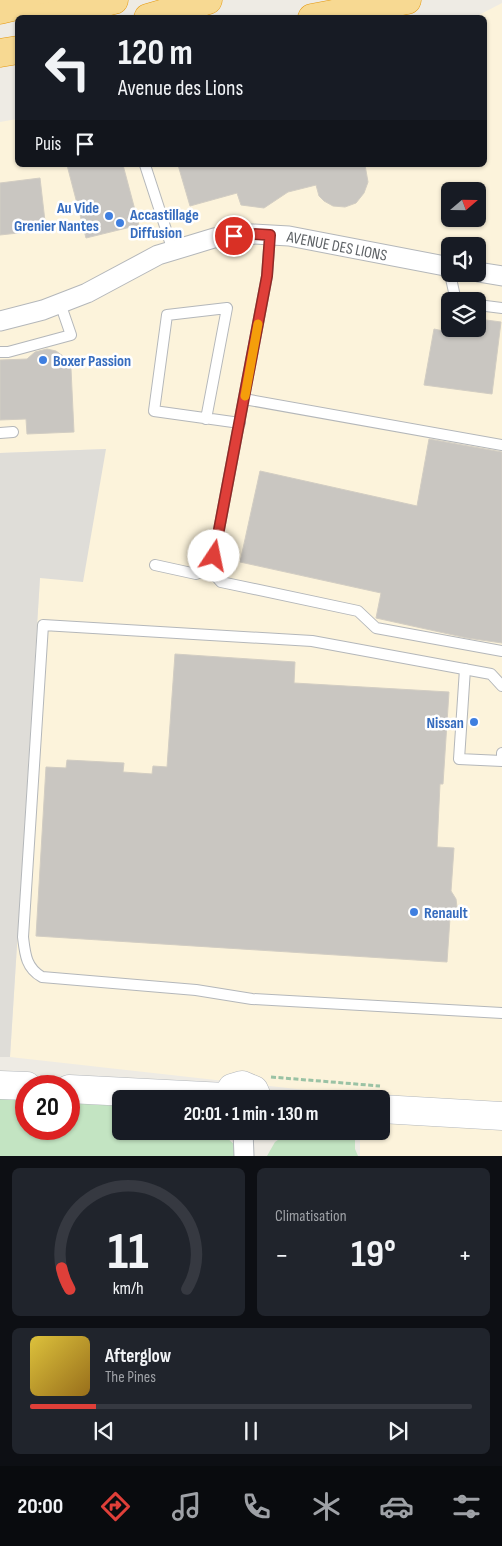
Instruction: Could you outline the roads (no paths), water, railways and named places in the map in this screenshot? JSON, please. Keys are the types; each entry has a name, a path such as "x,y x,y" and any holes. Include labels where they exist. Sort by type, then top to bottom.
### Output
{"highway":[{"path":"0,10 42,0"},
{"path":"54,15 114,0"},
{"path":"158,15 208,0"},
{"path":"328,15 407,0"},
{"path":"0,27 15,24"},
{"path":"0,53 15,50"}],"street":[{"name":"AVENUE DES LIONS","path":"0,321 43,310 87,293 158,255 214,238 252,234 288,236 441,268"},
{"path":"486,273 502,276"},
{"path":"0,1084 15,1085"},
{"path":"231,1090 242,1085 254,1090"},
{"path":"80,1090 112,1091"},
{"path":"390,1098 502,1116"},
{"path":"243,1140 244,1156"}],"lane":[{"path":"146,167 173,251"},
{"path":"155,565 196,574 209,569 214,556 267,276 270,235"},
{"path":"0,352 8,352 71,335 60,303"},
{"path":"486,306 502,308"},
{"path":"206,419 227,308 167,315 154,411 206,419 240,423"},
{"path":"244,399 502,445"},
{"path":"0,433 13,432"},
{"path":"209,569 221,582 358,611 376,628 502,651"},
{"path":"502,686 491,674 312,640 43,625 24,945 26,960 33,972 42,977 196,990 252,998 502,1013"},
{"path":"465,669 459,759 502,761 502,753"}],"place":[{"name":"Au Vide Grenier Nantes","path":"109,216"},
{"name":"Accastillage Diffusion","path":"120,223"},
{"name":"Boxer Passion","path":"43,360"},
{"name":"Nissan","path":"474,722"},
{"name":"Renault","path":"414,912"}]}
